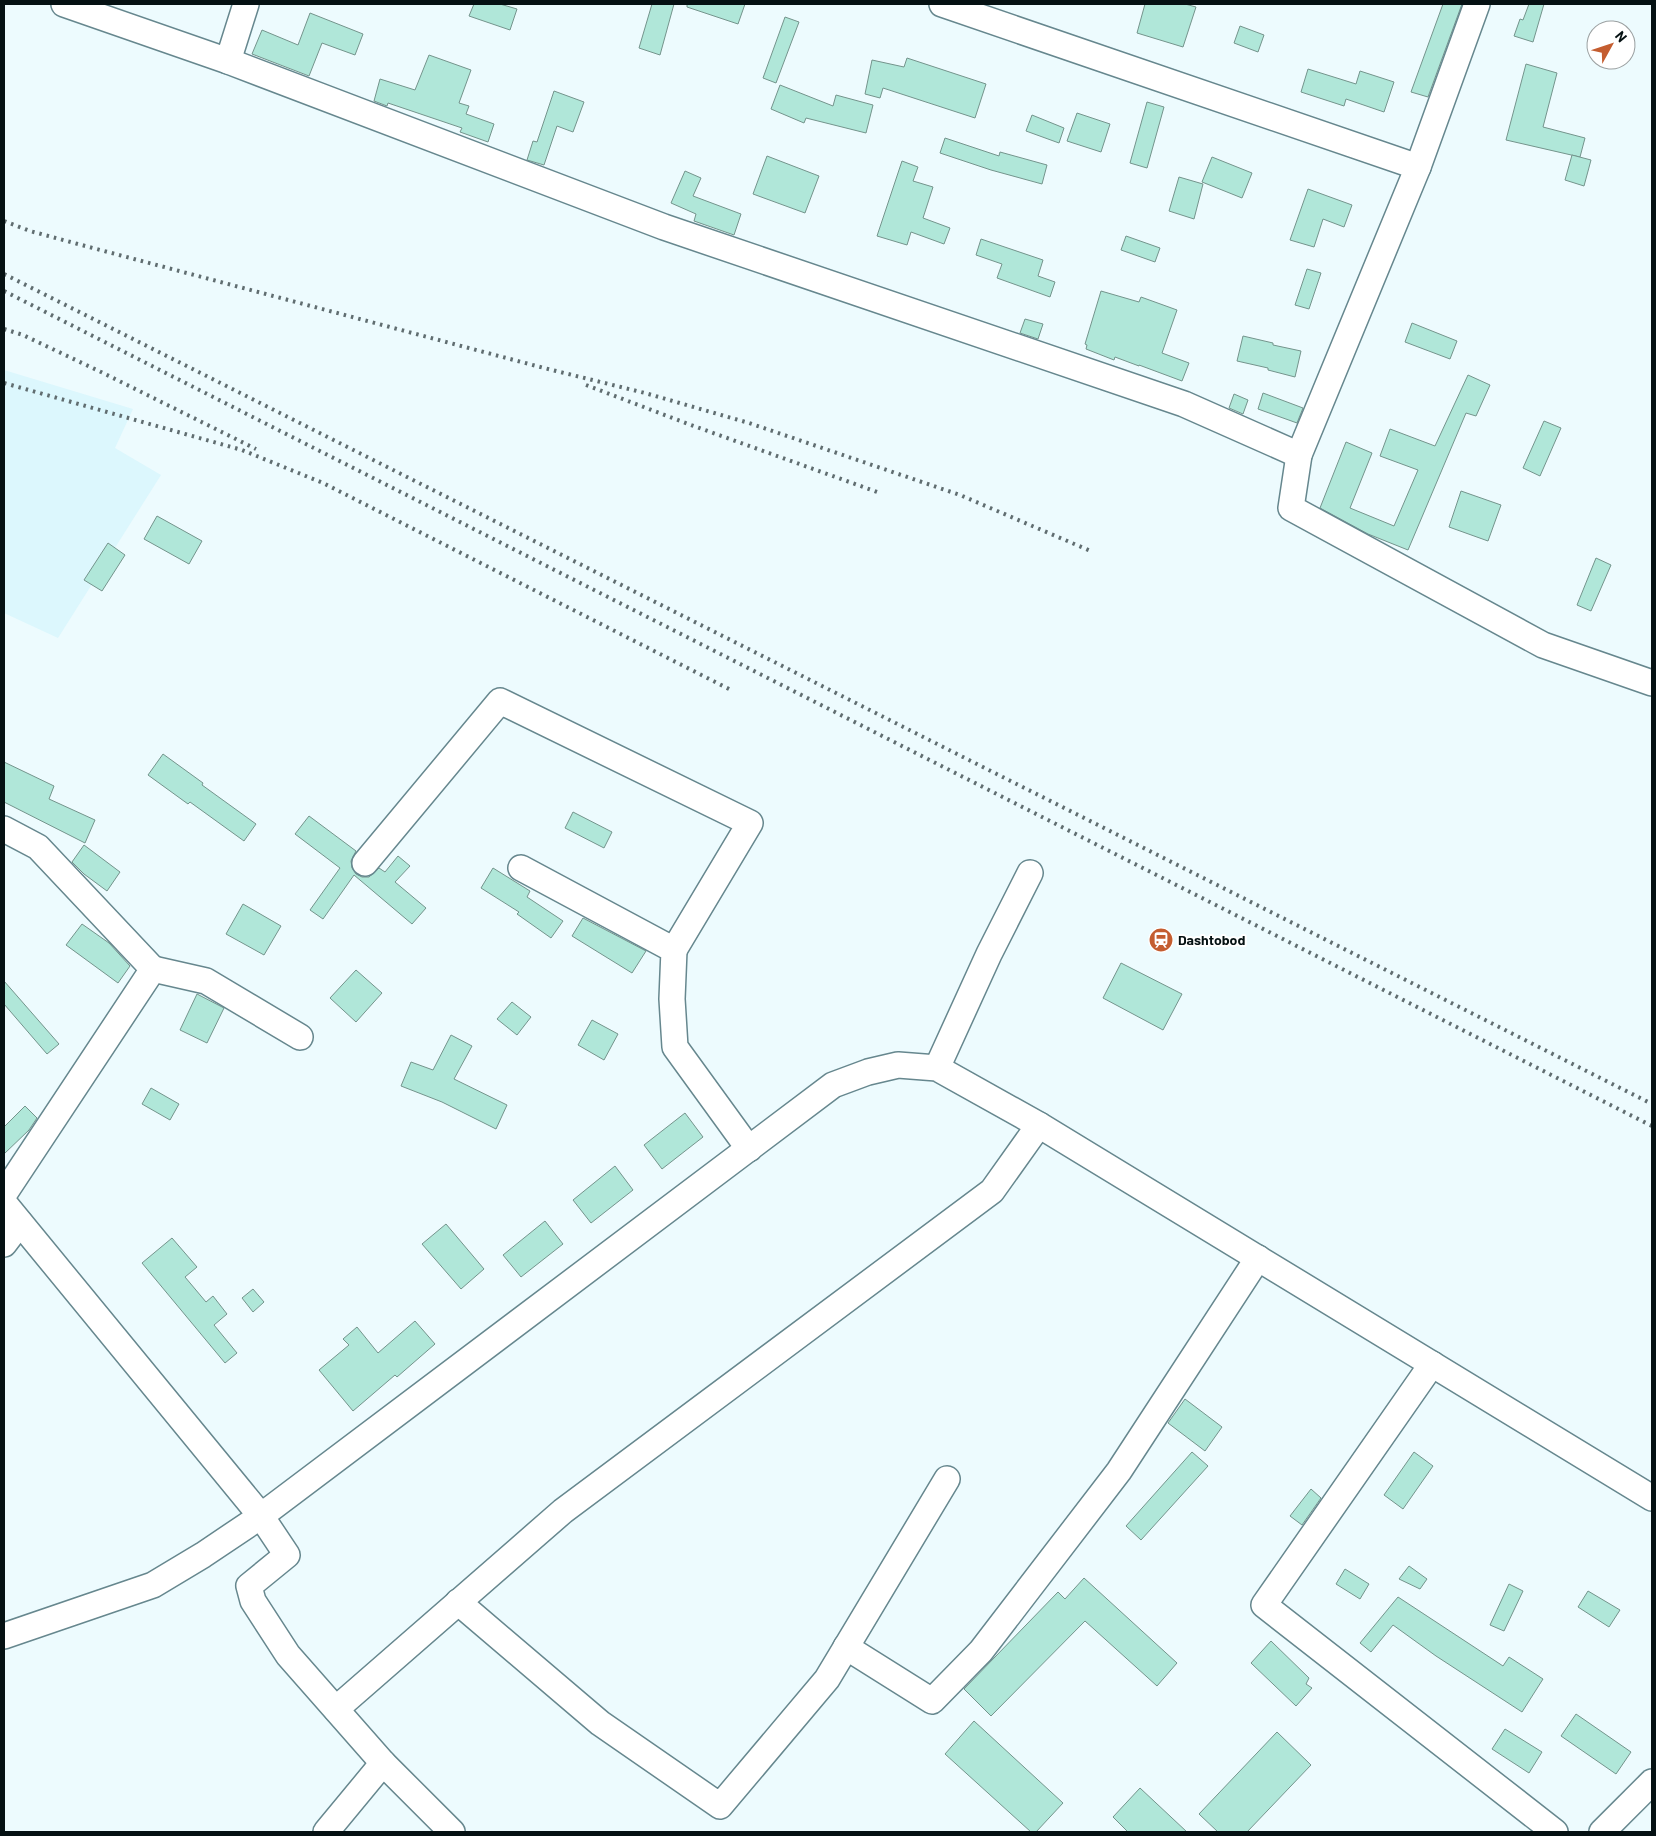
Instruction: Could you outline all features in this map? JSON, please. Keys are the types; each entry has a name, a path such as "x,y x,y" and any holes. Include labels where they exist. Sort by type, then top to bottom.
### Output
{"street":[{"path":"64,4 228,61 664,227 1184,404 1300,455"},
{"path":"228,61 246,4"},
{"path":"942,4 1418,167"},
{"path":"1477,4 1418,167 1300,455 1291,508 1543,645 1652,683"},
{"path":"365,863 500,701 750,823 674,950 672,999 676,1047 749,1149"},
{"path":"4,829 38,847 153,969 206,981 300,1037"},
{"path":"521,868 674,950"},
{"path":"937,1068 989,954 1030,873"},
{"path":"4,1194 153,969"},
{"path":"4,1636 153,1585 202,1556 261,1516 833,1085 868,1072 898,1065 937,1068 1039,1125 1652,1498"},
{"path":"336,1709 563,1511 992,1191 1039,1125"},
{"path":"4,1203 261,1516 287,1555 249,1586 253,1601 288,1655 383,1763 452,1832"},
{"path":"4,1244 20,1223"},
{"path":"846,1647 932,1701 982,1651 1119,1471 1258,1258"},
{"path":"1432,1364 1264,1605 1555,1832"},
{"path":"458,1602 600,1723 720,1806 827,1679 947,1479"},
{"path":"326,1832 383,1763"},
{"path":"1602,1832 1652,1782"}],"shaded area":[{"path":"4,370 133,409 115,448 161,475 58,638 4,613"}],"building":[{"path":"474,4 500,4 517,9 510,30 469,16"},
{"path":"652,4 674,4 660,55 639,48"},
{"path":"687,4 745,4 738,24 687,7"},
{"path":"1145,4 1185,4 1196,7 1183,47 1137,33"},
{"path":"1443,4 1462,4 1428,97 1411,92"},
{"path":"1529,4 1544,4 1533,42 1514,36 1520,19 1523,20"},
{"path":"310,13 363,34 355,55 322,43 309,76 252,54 262,30 298,45"},
{"path":"785,17 799,22 776,83 763,78"},
{"path":"1240,26 1264,35 1258,52 1234,43"},
{"path":"429,55 471,70 459,103 469,106 466,114 494,124 488,142 460,132 462,128 388,103 387,106 374,101 380,79 415,90"},
{"path":"907,58 986,84 975,118 883,88 880,98 865,94 872,60 904,67"},
{"path":"1526,64 1557,73 1543,127 1585,138 1580,157 1506,140"},
{"path":"1308,69 1356,84 1360,71 1394,82 1384,112 1346,99 1344,106 1301,92"},
{"path":"780,85 833,106 836,95 873,105 866,133 806,118 804,123 771,109"},
{"path":"554,91 584,102 573,132 557,126 544,165 527,160 533,141 537,142"},
{"path":"1147,102 1164,107 1147,168 1130,163"},
{"path":"1077,113 1110,124 1101,152 1067,141"},
{"path":"1032,115 1064,128 1059,143 1026,131"},
{"path":"945,138 999,156 1000,152 1047,165 1042,184 940,153"},
{"path":"1572,155 1591,160 1584,186 1565,180"},
{"path":"767,156 819,176 805,213 753,194"},
{"path":"1212,157 1252,173 1242,198 1202,182"},
{"path":"902,161 918,167 913,181 933,187 923,218 950,228 944,244 911,232 907,245 877,236"},
{"path":"685,171 701,178 693,196 741,214 734,235 694,221 696,214 671,203"},
{"path":"1179,177 1203,184 1194,219 1169,211"},
{"path":"1308,189 1352,205 1344,227 1323,219 1314,247 1290,240"},
{"path":"1126,236 1160,248 1155,262 1121,250"},
{"path":"981,239 1043,260 1038,276 1055,282 1050,297 997,278 1002,264 976,255"},
{"path":"1307,269 1321,273 1309,309 1295,305"},
{"path":"1101,291 1139,302 1141,297 1177,310 1162,353 1189,363 1182,381 1115,357 1114,360 1086,349 1087,345 1085,344"},
{"path":"1025,319 1043,324 1038,339 1020,333"},
{"path":"1412,323 1457,341 1450,359 1405,342"},
{"path":"1243,336 1301,351 1295,377 1237,361"},
{"path":"1468,375 1490,385 1476,416 1466,413 1408,550 1368,534 1320,508 1346,442 1372,453 1350,508 1394,526 1418,470 1380,456 1390,429 1435,446"},
{"path":"1263,393 1303,408 1297,423 1258,409"},
{"path":"1234,394 1248,400 1243,414 1229,408"},
{"path":"1544,421 1561,428 1540,476 1523,468"},
{"path":"1461,491 1501,505 1488,541 1449,527"},
{"path":"157,516 202,541 189,564 144,539"},
{"path":"108,543 125,555 102,591 84,580"},
{"path":"1596,558 1611,565 1591,611 1577,605"},
{"path":"163,754 256,824 244,841 190,802 188,804 148,775"},
{"path":"4,762 54,786 49,799 95,820 85,843 4,802"},
{"path":"573,812 612,832 604,848 565,828"},
{"path":"309,816 356,851 351,861 352,868 356,874 362,877 369,877 379,868 385,872 398,856 410,866 395,882 426,908 412,924 354,875 323,919 310,910 340,868 295,834"},
{"path":"84,845 120,872 107,891 84,874 72,862"},
{"path":"493,868 530,891 527,897 563,921 551,938 517,914 519,912 481,888"},
{"path":"243,904 281,926 264,955 226,934"},
{"path":"583,918 646,951 632,973 572,936"},
{"path":"82,924 109,943 130,966 118,983 66,945"},
{"path":"1121,963 1182,994 1163,1030 1103,998"},
{"path":"356,970 382,993 356,1022 330,998"},
{"path":"4,981 59,1044 47,1054 4,1004"},
{"path":"197,994 224,1008 207,1043 180,1030"},
{"path":"512,1002 531,1017 517,1035 497,1019"},
{"path":"592,1020 618,1034 604,1060 578,1045"},
{"path":"451,1035 472,1046 454,1079 507,1105 496,1129 442,1102 401,1086 411,1062 433,1070"},
{"path":"151,1088 179,1104 170,1120 142,1104"},
{"path":"25,1106 37,1118 29,1130 4,1154 4,1127"},
{"path":"685,1113 703,1137 662,1169 644,1145"},
{"path":"615,1166 633,1190 591,1223 573,1200"},
{"path":"545,1221 563,1244 521,1277 503,1255"},
{"path":"446,1224 484,1269 461,1289 422,1244"},
{"path":"172,1238 197,1267 185,1277 206,1302 213,1296 227,1314 214,1325 237,1353 225,1363 142,1263"},
{"path":"253,1289 264,1302 253,1312 242,1298"},
{"path":"415,1321 435,1344 397,1377 395,1375 353,1411 319,1370 349,1345 343,1339 357,1327 378,1353"},
{"path":"1185,1399 1222,1427 1205,1451 1168,1423"},
{"path":"1192,1452 1208,1466 1141,1540 1126,1526"},
{"path":"1414,1452 1433,1466 1403,1509 1384,1495"},
{"path":"1311,1489 1321,1498 1302,1525 1290,1516"},
{"path":"1409,1566 1427,1579 1420,1589 1399,1579"},
{"path":"1345,1569 1369,1584 1360,1599 1336,1584"},
{"path":"1084,1578 1177,1663 1157,1686 1085,1621 991,1716 964,1689 1058,1592 1065,1599"},
{"path":"1509,1584 1523,1591 1504,1631 1490,1625"},
{"path":"1588,1591 1620,1610 1609,1627 1578,1607"},
{"path":"1398,1597 1503,1666 1509,1657 1543,1679 1522,1712 1436,1656 1393,1625 1371,1652 1360,1643"},
{"path":"1271,1641 1309,1678 1306,1684 1312,1688 1296,1706 1251,1663"},
{"path":"1576,1714 1631,1752 1616,1774 1561,1736"},
{"path":"974,1721 1063,1803 1036,1832 1031,1832 945,1754"},
{"path":"1505,1729 1542,1752 1529,1773 1492,1749"},
{"path":"1277,1732 1311,1765 1247,1832 1218,1832 1199,1814"},
{"path":"1140,1788 1187,1832 1128,1832 1113,1817"}],"railway":[{"path":"4,221 30,231 89,247 645,393 749,423 960,495 1093,552"},
{"path":"4,274 1652,1104"},
{"path":"4,291 1652,1126"},
{"path":"4,329 23,335 101,372 256,449"},
{"path":"4,383 242,450 323,483 731,690"},
{"path":"586,385 880,493"}],"place":[{"name":"Dashtobod","path":"1161,940"}]}
